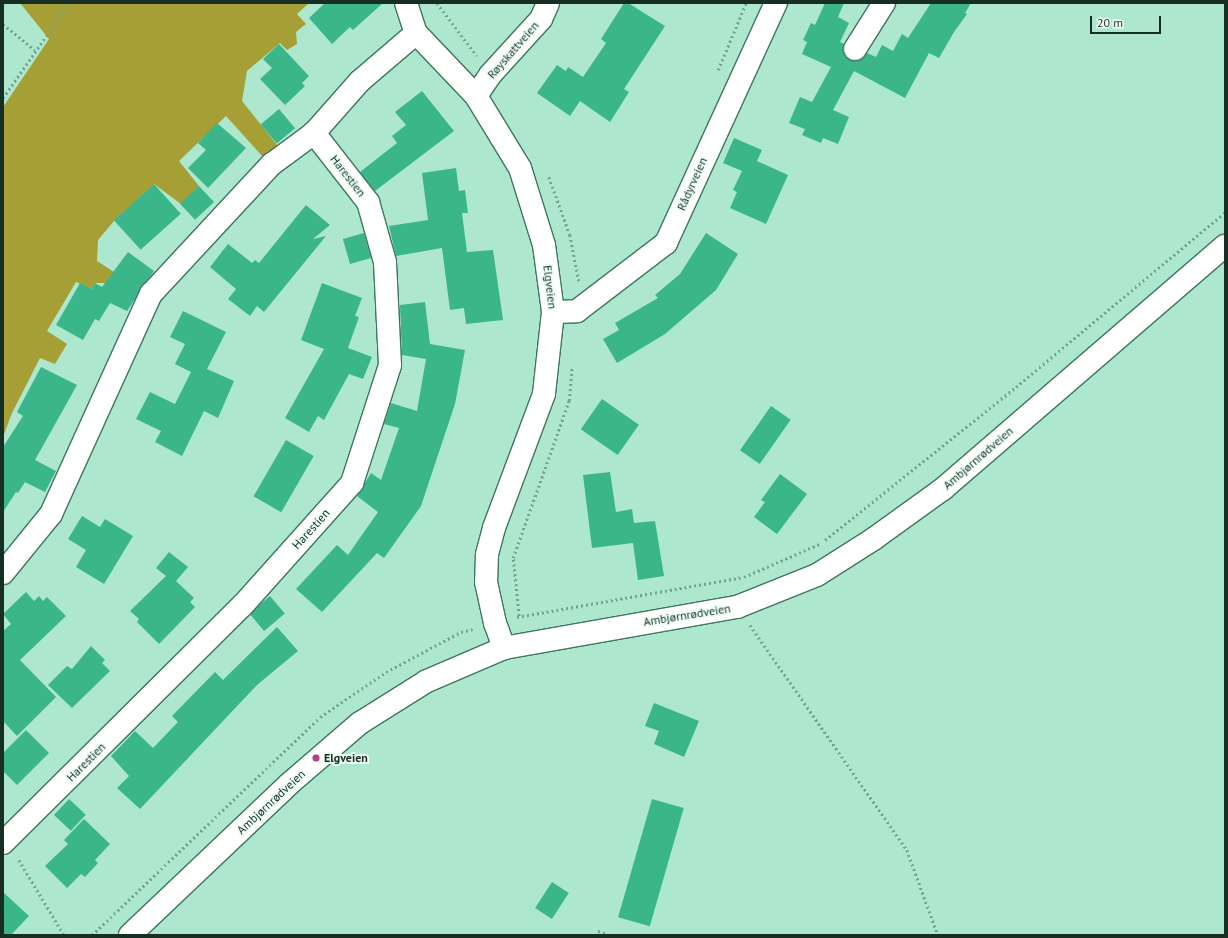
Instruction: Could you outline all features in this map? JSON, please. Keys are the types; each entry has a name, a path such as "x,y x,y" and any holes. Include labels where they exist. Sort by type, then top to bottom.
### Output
{"street":[{"name":"Elgveien","path":"406,3 416,33 476,96 520,168 544,245 553,312 544,394 494,528 487,555 486,582 494,623 504,648"},
{"name":"Røyskattveien","path":"476,96 490,75 541,19 548,3"},
{"name":"Rådyrveien","path":"553,312 577,311 666,243 776,3"},
{"path":"855,49 884,3"},
{"path":"3,573 51,514 151,294 272,164 314,133 360,81 416,33"},
{"name":"Harestien","path":"5,841 243,605 352,483 390,365 385,262 368,202 314,133"},
{"name":"Ambjørnrødveien","path":"130,935 289,784 360,723 427,681 504,648 737,607 817,575 875,538 942,489 1225,246"}],"path":[{"path":"3,98 69,3"},
{"path":"716,74 746,3"},
{"path":"3,24 35,50"},
{"path":"92,935 320,717 386,672 461,632 494,623 744,577 822,543 1016,387 1225,212"},
{"path":"737,607 906,850 938,935"},
{"path":"5,841 64,935"},
{"path":"598,932 609,935"},
{"path":"877,935 917,935"}],"shaded area":[{"path":"20,3 309,3 297,14 306,24 296,32 297,44 287,50 280,43 247,71 242,101 277,145 263,157 226,116 179,161 199,186 181,204 154,184 114,221 98,240 97,261 114,272 119,283 95,283 92,289 76,282 47,331 67,344 55,364 40,358 12,413 3,437 3,107 49,39"}],"building":[{"path":"325,3 383,3 353,30 350,27 332,44 309,18"},
{"path":"624,3 628,3 665,26 624,89 629,92 610,122 580,101 570,116 537,93 557,65 566,71 568,67 583,77 606,43 601,39"},
{"path":"825,3 844,3 838,17 849,23 840,42 844,44 844,55 855,61 861,60 867,53 876,57 882,45 893,51 902,34 908,38 931,3 971,3 965,13 967,14 954,32 939,58 929,53 905,98 854,71 833,110 849,117 838,144 823,138 821,143 802,135 805,129 789,123 800,97 812,102 831,67 802,54 807,42 803,40 811,23 815,25"},
{"path":"279,44 309,76 302,83 305,86 285,105 260,79 272,68 263,59"},
{"path":"422,91 454,131 375,191 360,172 397,143 392,136 406,125 395,112"},
{"path":"279,109 295,128 277,144 261,124"},
{"path":"217,123 246,148 208,188 188,168 206,150 198,143"},
{"path":"734,138 762,150 757,161 788,175 766,224 730,208 737,192 733,190 742,171 723,163"},
{"path":"456,168 459,191 465,190 468,213 462,213 467,252 493,250 503,320 466,324 464,308 450,310 442,248 396,256 389,226 428,220 422,173"},
{"path":"154,184 181,214 141,250 114,220"},
{"path":"199,186 214,202 195,220 180,204"},
{"path":"306,205 330,225 313,239 326,236 264,312 257,306 250,316 228,299 236,289 210,267 228,244 252,263 255,260 259,263"},
{"path":"364,233 371,258 350,264 343,239"},
{"path":"706,233 738,254 716,290 665,334 617,363 603,339 619,330 615,323 658,298 655,295 680,274"},
{"path":"128,252 154,271 127,311 110,303 99,321 95,319 83,340 56,325 80,283 92,289 95,283 102,287"},
{"path":"322,283 362,298 355,316 359,317 348,348 372,357 363,379 349,374 324,420 318,416 309,432 285,418 324,349 301,340"},
{"path":"425,302 430,344 465,350 455,404 421,506 384,558 377,553 322,612 296,589 337,545 348,555 378,512 357,496 371,473 381,480 399,428 384,424 391,403 417,411 426,359 402,355 400,305"},
{"path":"183,311 226,332 207,369 234,381 218,418 204,411 182,456 155,442 161,431 136,419 150,392 175,404 191,372 175,364 185,344 170,337"},
{"path":"41,367 77,385 35,460 56,471 45,492 25,482 18,493 16,492 3,512 3,447 23,416 17,412"},
{"path":"602,399 639,425 618,455 581,429"},
{"path":"771,406 791,420 760,464 740,450"},
{"path":"286,440 314,456 281,512 254,496"},
{"path":"610,472 616,512 632,509 634,523 655,521 664,576 638,580 633,543 592,548 583,475"},
{"path":"780,474 807,494 777,534 754,517 765,502 761,500"},
{"path":"82,516 100,527 105,519 133,536 104,584 76,567 86,550 68,539"},
{"path":"169,552 188,567 176,581 194,598 190,602 195,607 159,644 137,622 139,619 130,611 166,576 156,568"},
{"path":"26,592 34,601 39,596 43,601 47,597 66,616 20,660 56,697 17,736 3,721 3,631 11,624 3,614"},
{"path":"270,596 285,614 264,631 249,613"},
{"path":"277,627 298,651 257,685 140,809 117,788 129,776 111,756 135,731 153,748 178,722 172,716 215,672 223,680"},
{"path":"91,646 105,660 102,663 110,671 72,708 48,685 67,666 72,669"},
{"path":"654,703 699,721 684,757 654,744 659,731 645,726"},
{"path":"26,730 49,753 17,785 3,771 3,753"},
{"path":"69,799 86,815 71,831 54,815"},
{"path":"652,799 684,808 650,926 618,917"},
{"path":"84,819 110,844 95,860 98,863 85,877 81,874 67,888 45,866 68,844 64,840"},
{"path":"552,882 569,893 552,919 535,908"},
{"path":"3,892 29,916 11,935 3,935"}],"place":[{"name":"Elgveien","path":"316,758"}]}
